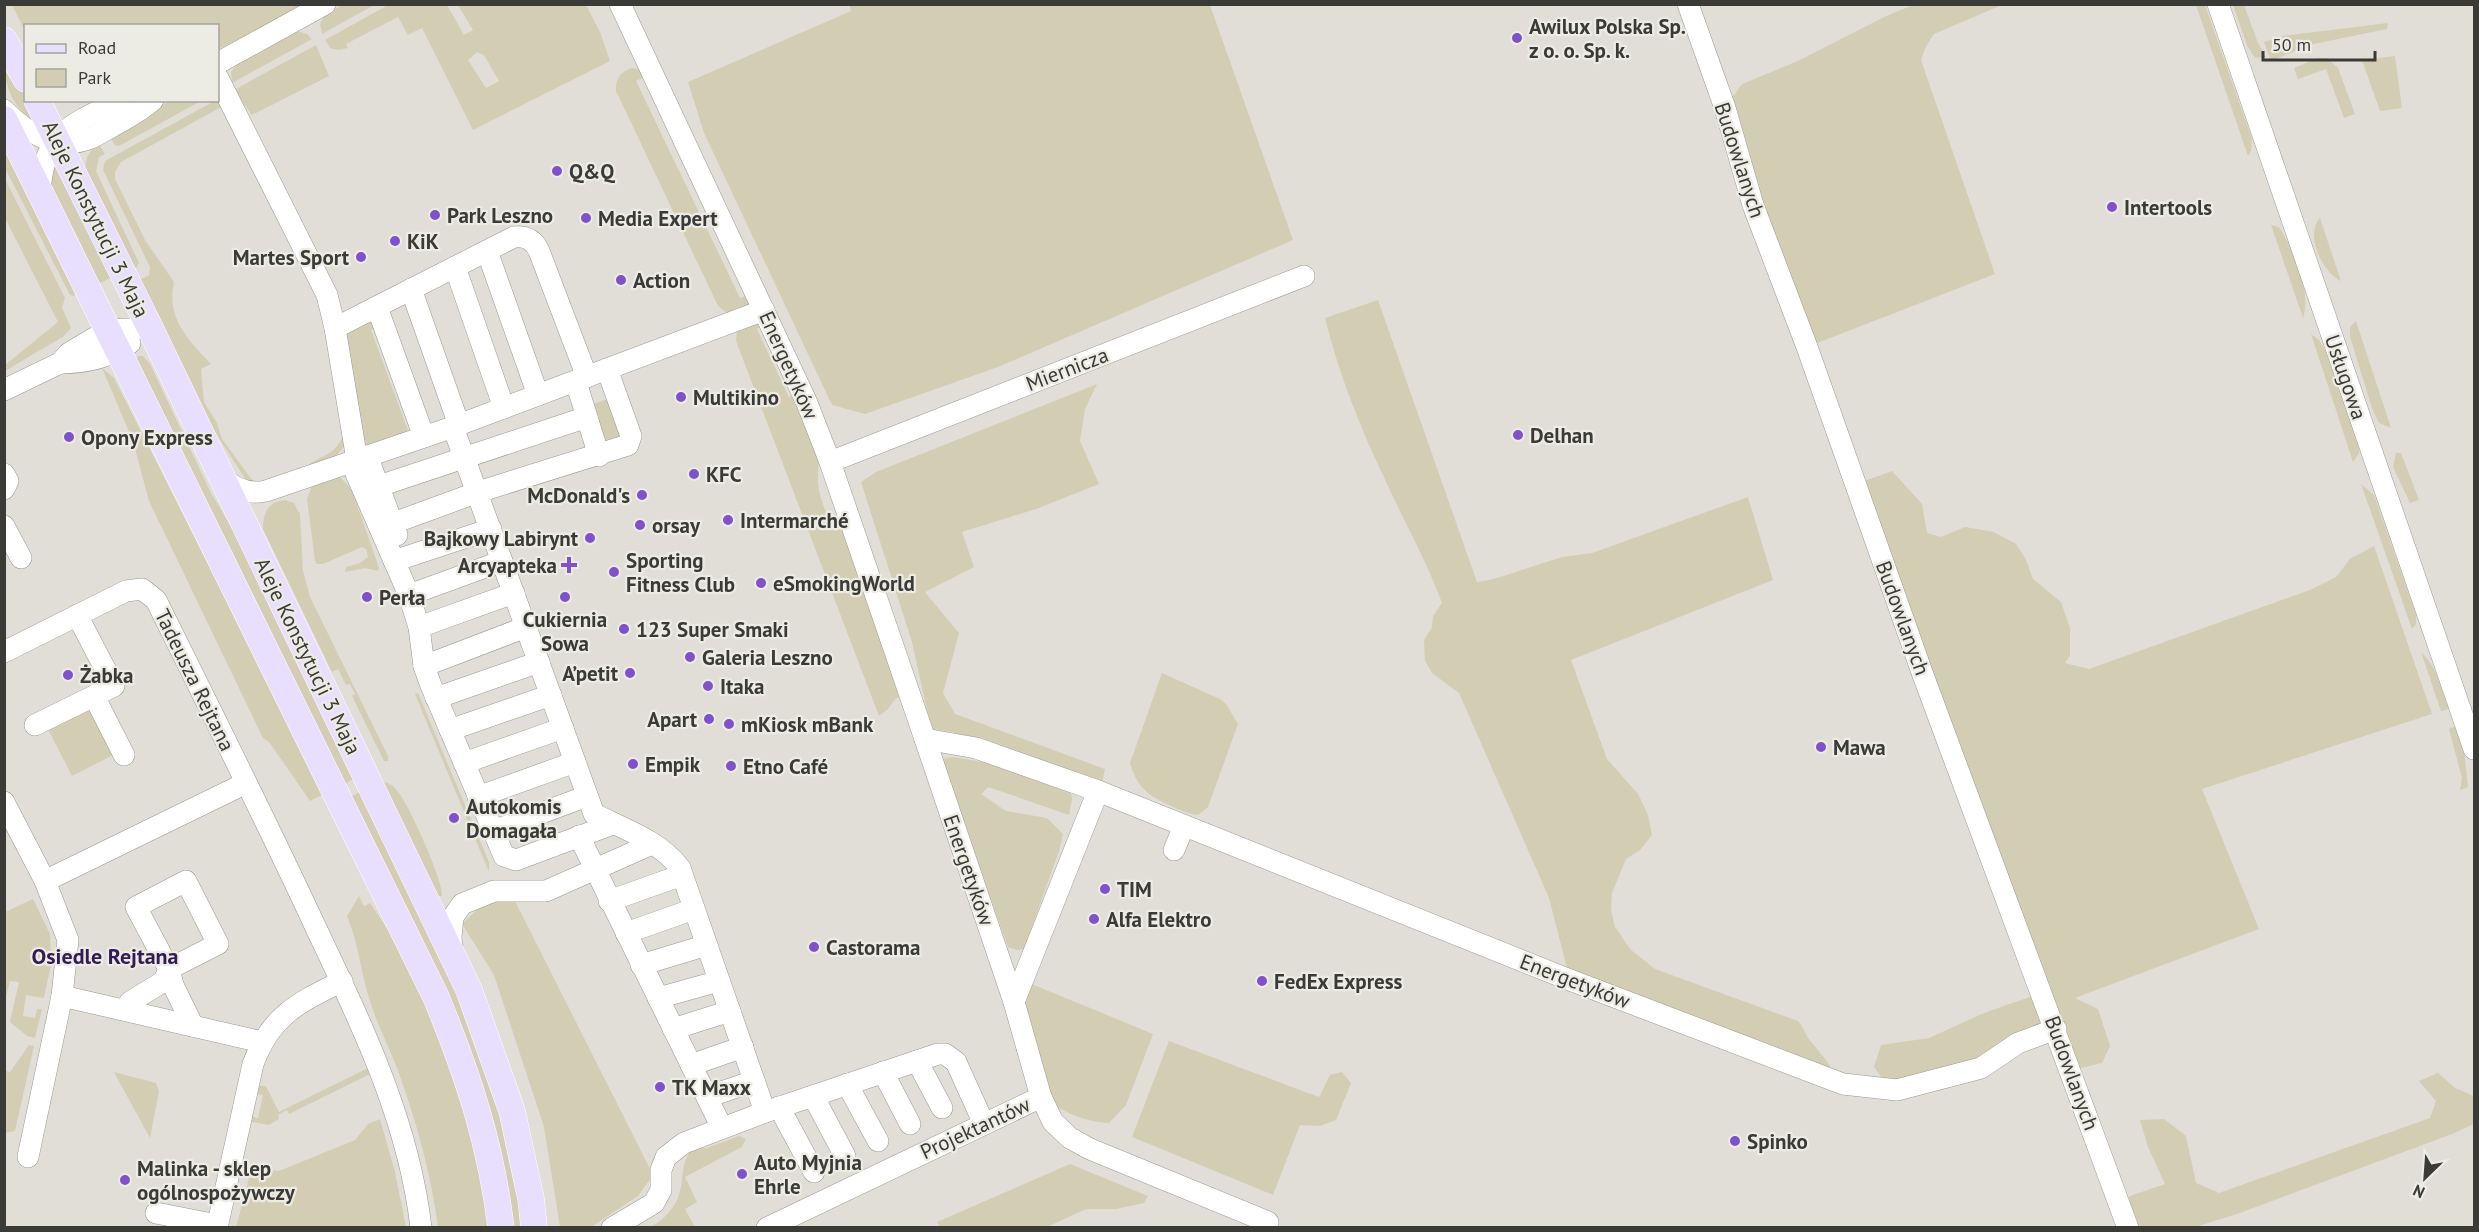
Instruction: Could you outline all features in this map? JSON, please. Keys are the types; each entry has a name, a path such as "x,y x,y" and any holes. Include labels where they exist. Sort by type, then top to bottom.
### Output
{"main road":[{"path":"4,40 24,75"},
{"name":"Aleje Konstytucji 3 Maja","path":"38,102 150,328 469,990 512,1111 531,1199 534,1227"},
{"name":"Aleje Konstytucji 3 Maja","path":"4,119 436,997 457,1048 480,1116 501,1227"}],"street":[{"path":"219,62 325,4"},
{"name":"Energetyków","path":"620,4 764,309 807,403 830,462 1014,1002 1041,1097"},
{"name":"Budowlanych","path":"1688,4 1725,108 1753,205 1810,356 1923,675 2128,1227"},
{"name":"Usługowa","path":"2218,4 2475,748"},
{"path":"219,80 323,284 335,328 358,459 400,560 419,627 424,666 504,856 518,860 613,824"},
{"path":"38,102 56,115 79,119"},
{"path":"40,194 41,176 46,158 63,132 79,119 117,102"},
{"path":"4,110 28,131 41,138 76,143 90,139 151,102"},
{"path":"78,184 77,158 90,139"},
{"path":"335,328 513,237 526,238 536,245 581,379 587,417 599,456"},
{"path":"487,251 538,395"},
{"path":"455,267 504,408"},
{"name":"Miernicza","path":"830,462 1304,276"},
{"path":"411,289 465,459 594,814 670,855 682,875 754,1081 814,1172"},
{"path":"377,307 424,437"},
{"path":"221,476 228,483 242,490 266,491 456,426 764,309"},
{"path":"4,390 60,363 79,363 113,341 150,328"},
{"path":"386,526 478,492 625,447 631,440 607,369"},
{"path":"371,489 587,417"},
{"path":"4,474 8,481 4,489"},
{"path":"253,543 252,512 266,491"},
{"path":"4,526 21,558"},
{"path":"400,560 491,529"},
{"path":"409,595 502,561"},
{"name":"Tadeusza Rejtana","path":"4,652 135,589 142,589 156,600 342,981 371,1046 404,1143 421,1227"},
{"path":"419,627 514,593"},
{"path":"35,725 114,686 77,615"},
{"path":"424,666 526,627"},
{"path":"436,698 539,662"},
{"path":"450,730 551,695"},
{"path":"94,696 124,755"},
{"path":"464,763 563,728"},
{"name":"Energetyków","path":"925,739 976,748 1098,791 1570,980 1843,1084 1897,1090 1981,1068 2018,1043 2056,1029"},
{"path":"478,796 575,762"},
{"path":"45,881 246,783"},
{"path":"1014,1002 1089,837 1098,791"},
{"path":"493,831 587,796"},
{"path":"4,802 45,881 68,940 62,996 28,1157"},
{"path":"1174,850 1184,826"},
{"path":"579,836 722,1128"},
{"path":"452,952 453,917 462,904 494,891 546,891 652,844"},
{"path":"609,901 682,875"},
{"path":"626,933 694,909"},
{"path":"641,965 707,945"},
{"path":"130,1011 130,1002 164,981 169,969 173,985 193,1026"},
{"path":"156,1213 217,1226 253,1064 262,1042 286,1013 304,1000 342,981"},
{"path":"658,998 719,981"},
{"path":"62,996 262,1042"},
{"path":"674,1029 730,1011"},
{"path":"691,1065 743,1047"},
{"path":"615,1226 648,1207 658,1197 663,1183 663,1163 672,1150 684,1143 772,1109 938,1054 945,1054 955,1060 984,1124"},
{"path":"917,1061 942,1108"},
{"path":"883,1072 910,1124"},
{"path":"707,1097 754,1081"},
{"path":"847,1084 878,1142"},
{"path":"813,1096 845,1156"},
{"name":"Projektantów","path":"767,1227 1041,1097 1053,1122 1070,1138 1268,1222"}],"green space":[{"path":"12,5 307,5 219,49 219,24 24,24 24,29"},
{"path":"342,5 374,5 322,34 320,24 325,15"},
{"path":"388,5 447,5 464,35 473,30 458,5 586,5 600,32 610,61 473,130 422,28 408,35 398,17 346,44 348,48 338,50 330,48 325,40","holes":["477,52 484,55 499,81 486,88 468,60"]},
{"path":"849,5 1210,5 1293,240 998,367 865,414 832,405 704,133 688,82 851,11"},
{"path":"1913,5 2002,5 1934,34 1921,60 1995,274 1807,347 1725,108 1742,84 1798,61 1884,17"},
{"path":"2196,5 2205,5 2252,139 2248,156"},
{"path":"2233,5 2244,5 2258,43 2266,57 2255,58 2247,45"},
{"path":"2388,23 2387,29 2309,45 2271,61 2264,42 2282,36"},
{"path":"297,31 307,34 312,39 232,83 231,72 241,60"},
{"path":"316,45 329,76 252,115 234,90"},
{"path":"4,55 24,92 24,102 27,102 46,132 13,100 6,82"},
{"path":"2395,56 2402,108 2380,111 2362,60"},
{"path":"2318,58 2327,58 2338,68 2355,114 2344,118 2326,69 2298,79 2294,68"},
{"path":"632,68 644,70 648,75 636,81 740,298 753,293 750,307 728,314 718,306 616,91 619,76"},
{"path":"219,100 223,106 121,162 115,172 115,179 145,240 174,282 173,307 181,328 211,364 201,369 204,402 217,423 222,439 255,484 246,480 204,415 136,282 149,275 150,267 103,170 105,161 213,102"},
{"path":"168,102 199,102 119,146 115,145 109,135"},
{"path":"4,138 80,293 70,295 5,168"},
{"path":"97,141 105,154 99,157 96,171 139,263 137,267 130,270 85,168 87,157"},
{"path":"52,156 115,276 96,285 51,195"},
{"path":"5,179 65,298 62,308 71,328 64,336 5,371 5,365 58,322 5,218"},
{"path":"2320,218 2341,281 2328,270 2318,253 2314,234"},
{"path":"2271,225 2279,227 2300,271 2305,296 2303,318"},
{"path":"1378,300 1477,582 1494,579 1562,557 1592,553 1748,497 1773,580 1571,660 1607,759 1638,794 1648,815 1652,835 1640,850 1626,859 1612,893 1611,910 1615,927 1631,950 1655,969 1798,1021 1809,1040 1830,1066 1827,1077 1570,980 1549,898 1459,693 1432,673 1425,661 1424,640 1432,627 1433,616 1442,603 1360,424 1331,340 1325,318"},
{"path":"377,307 383,324 371,330 412,441 357,460 347,443 334,458 304,470 314,461 330,453 344,434 331,351 325,338"},
{"path":"2356,321 2391,428 2379,423 2373,411 2350,337 2350,327"},
{"path":"740,323 767,323 757,329 789,397 795,395 821,455 818,477 821,500 832,520 848,534 912,696 896,698 879,716 736,341"},
{"path":"2311,334 2319,340 2325,350 2358,440 2359,453 2353,462"},
{"path":"143,356 150,364 211,493 251,560 358,777 344,784 135,360"},
{"path":"102,368 114,378 324,794 310,801 269,742 263,738 149,501 133,441"},
{"path":"1097,384 1085,409 1080,441 1099,484 1036,509 962,532 974,567 925,592 959,633 943,693 955,714 1105,769 1102,783 953,732 931,729 912,642 861,482 876,472"},
{"path":"610,398 621,437 606,444 588,406"},
{"path":"2396,453 2401,453 2419,500 2410,503 2393,467"},
{"path":"1892,471 1922,504 1927,533 1941,537 1965,527 1994,532 2016,544 2026,560 2033,579 2061,602 2070,628 2070,656 2065,663 2089,669 2310,590 2336,577 2350,559 2374,546 2432,714 2202,789 2259,929 2075,998 2098,1009 2110,1046 2102,1063 2081,1068 2067,1059 2056,1030 1981,1068 1889,1089 1874,1067 1881,1045 1929,1038 1984,1013 2041,993 1856,484"},
{"path":"331,475 341,478 352,490 379,568 378,571 365,568 345,572 346,567 360,563 368,557 366,549 362,547 323,564 317,564 315,561 307,499 313,483"},
{"path":"2361,484 2374,495 2416,615 2416,624 2412,629"},
{"path":"285,500 294,503 300,514 303,571 310,597 388,756 388,761 384,761 352,696 355,694 350,684 346,685 338,669 332,672 263,529 265,513 268,509 274,503"},
{"path":"2421,652 2435,671 2449,709 2441,711"},
{"path":"1162,673 1220,699 1226,704 1238,724 1208,807 1198,815 1181,810 1150,795 1136,779 1130,763"},
{"path":"418,693 489,862 489,872 415,694"},
{"path":"91,708 115,754 72,776 45,723"},
{"path":"2458,725 2468,787 2460,790 2462,778 2449,729"},
{"path":"952,757 990,763 1070,789 1072,799 1069,815 988,787 981,794 1006,811 1047,818 1063,834 1024,949 1017,950 1008,947 941,759"},
{"path":"383,782 396,789 412,816 432,861 442,896 437,896 380,784"},
{"path":"364,790 459,993 501,1113 524,1227 514,1227 504,1169 490,1113 451,1006 403,901 350,797"},
{"path":"502,895 515,901 653,1175 638,1196 591,1227 560,1227 544,1127 494,975 462,924 482,905"},
{"path":"359,896 364,906 370,903 398,945 446,1051 477,1157 489,1227 438,1227 427,1167 416,1127 397,1068 371,1004 347,916"},
{"path":"33,899 50,934 51,957 36,958 37,963 51,965 44,998 26,995 23,1016 35,1018 37,1009 42,1009 35,1038 27,1036 10,1022 19,982 10,981 4,1004 5,912"},
{"path":"1022,980 1153,1034 1126,1105 1109,1123 1073,1115 1041,1097 1014,1002"},
{"path":"1169,1041 1319,1097 1330,1075 1342,1072 1351,1083 1336,1120 1320,1126 1300,1125 1273,1195 1132,1137"},
{"path":"29,1045 34,1046 15,1131 5,1133 5,1071 10,1072"},
{"path":"370,1067 370,1074 289,1114 287,1110 278,1115 279,1119 269,1125 247,1121 248,1116 258,1118 263,1095 253,1093 259,1086 266,1086 279,1112"},
{"path":"114,1072 156,1083 159,1091 150,1138"},
{"path":"2438,1073 2455,1088 2474,1096 2474,1124 2237,1214 2195,1227 2128,1228 2123,1214 2130,1196 2165,1184 2148,1147 2140,1120 2164,1119 2186,1136 2196,1183 2219,1193 2430,1118 2436,1101 2419,1081"},
{"path":"380,1119 395,1172 406,1227 236,1227 249,1178 263,1169 279,1171 355,1140 368,1124"},
{"path":"739,1136 746,1139 742,1147 685,1177 697,1202 685,1209 695,1227 648,1228 662,1219 674,1205 681,1188 684,1163 690,1152 695,1147 707,1148"},
{"path":"1070,1164 1148,1196 1144,1203 1116,1209 1086,1209 1047,1227 940,1227 937,1222"}],"place":[{"name":"Awilux Polska Sp. z o. o. Sp. k.","path":"1517,38"},
{"name":"Q&Q","path":"557,171"},
{"name":"Intertools","path":"2112,207"},
{"name":"Park Leszno","path":"435,215"},
{"name":"Media Expert","path":"586,218"},
{"name":"KiK","path":"395,241"},
{"name":"Martes Sport","path":"361,257"},
{"name":"Action","path":"621,280"},
{"name":"Multikino","path":"681,397"},
{"name":"Delhan","path":"1518,435"},
{"name":"Opony Express","path":"69,437"},
{"name":"KFC","path":"694,474"},
{"name":"McDonald's","path":"642,495"},
{"name":"Intermarché","path":"728,520"},
{"name":"orsay","path":"640,525"},
{"name":"Bajkowy Labirynt","path":"590,538"},
{"name":"Arcyapteka","path":"569,565"},
{"name":"Sporting Fitness Club","path":"614,572"},
{"name":"eSmokingWorld","path":"761,583"},
{"name":"Perła","path":"367,597"},
{"name":"Cukiernia Sowa","path":"565,597"},
{"name":"123 Super Smaki","path":"624,629"},
{"name":"Galeria Leszno","path":"690,657"},
{"name":"A’petit","path":"630,673"},
{"name":"Żabka","path":"68,675"},
{"name":"Itaka","path":"708,686"},
{"name":"Apart","path":"709,719"},
{"name":"mKiosk mBank","path":"729,724"},
{"name":"Mawa","path":"1821,747"},
{"name":"Empik","path":"633,764"},
{"name":"Etno Café","path":"731,766"},
{"name":"Autokomis Domagała","path":"454,818"},
{"name":"TIM","path":"1105,889"},
{"name":"Alfa Elektro","path":"1094,919"},
{"name":"Castorama","path":"814,947"},
{"name":"FedEx Express","path":"1262,981"},
{"name":"TK Maxx","path":"660,1087"},
{"name":"Spinko","path":"1735,1141"},
{"name":"Auto Myjnia Ehrle","path":"742,1174"},
{"name":"Malinka - sklep ogólnospożywczy","path":"125,1180"}],"district":[{"name":"Osiedle Rejtana","path":"105,956"}]}
